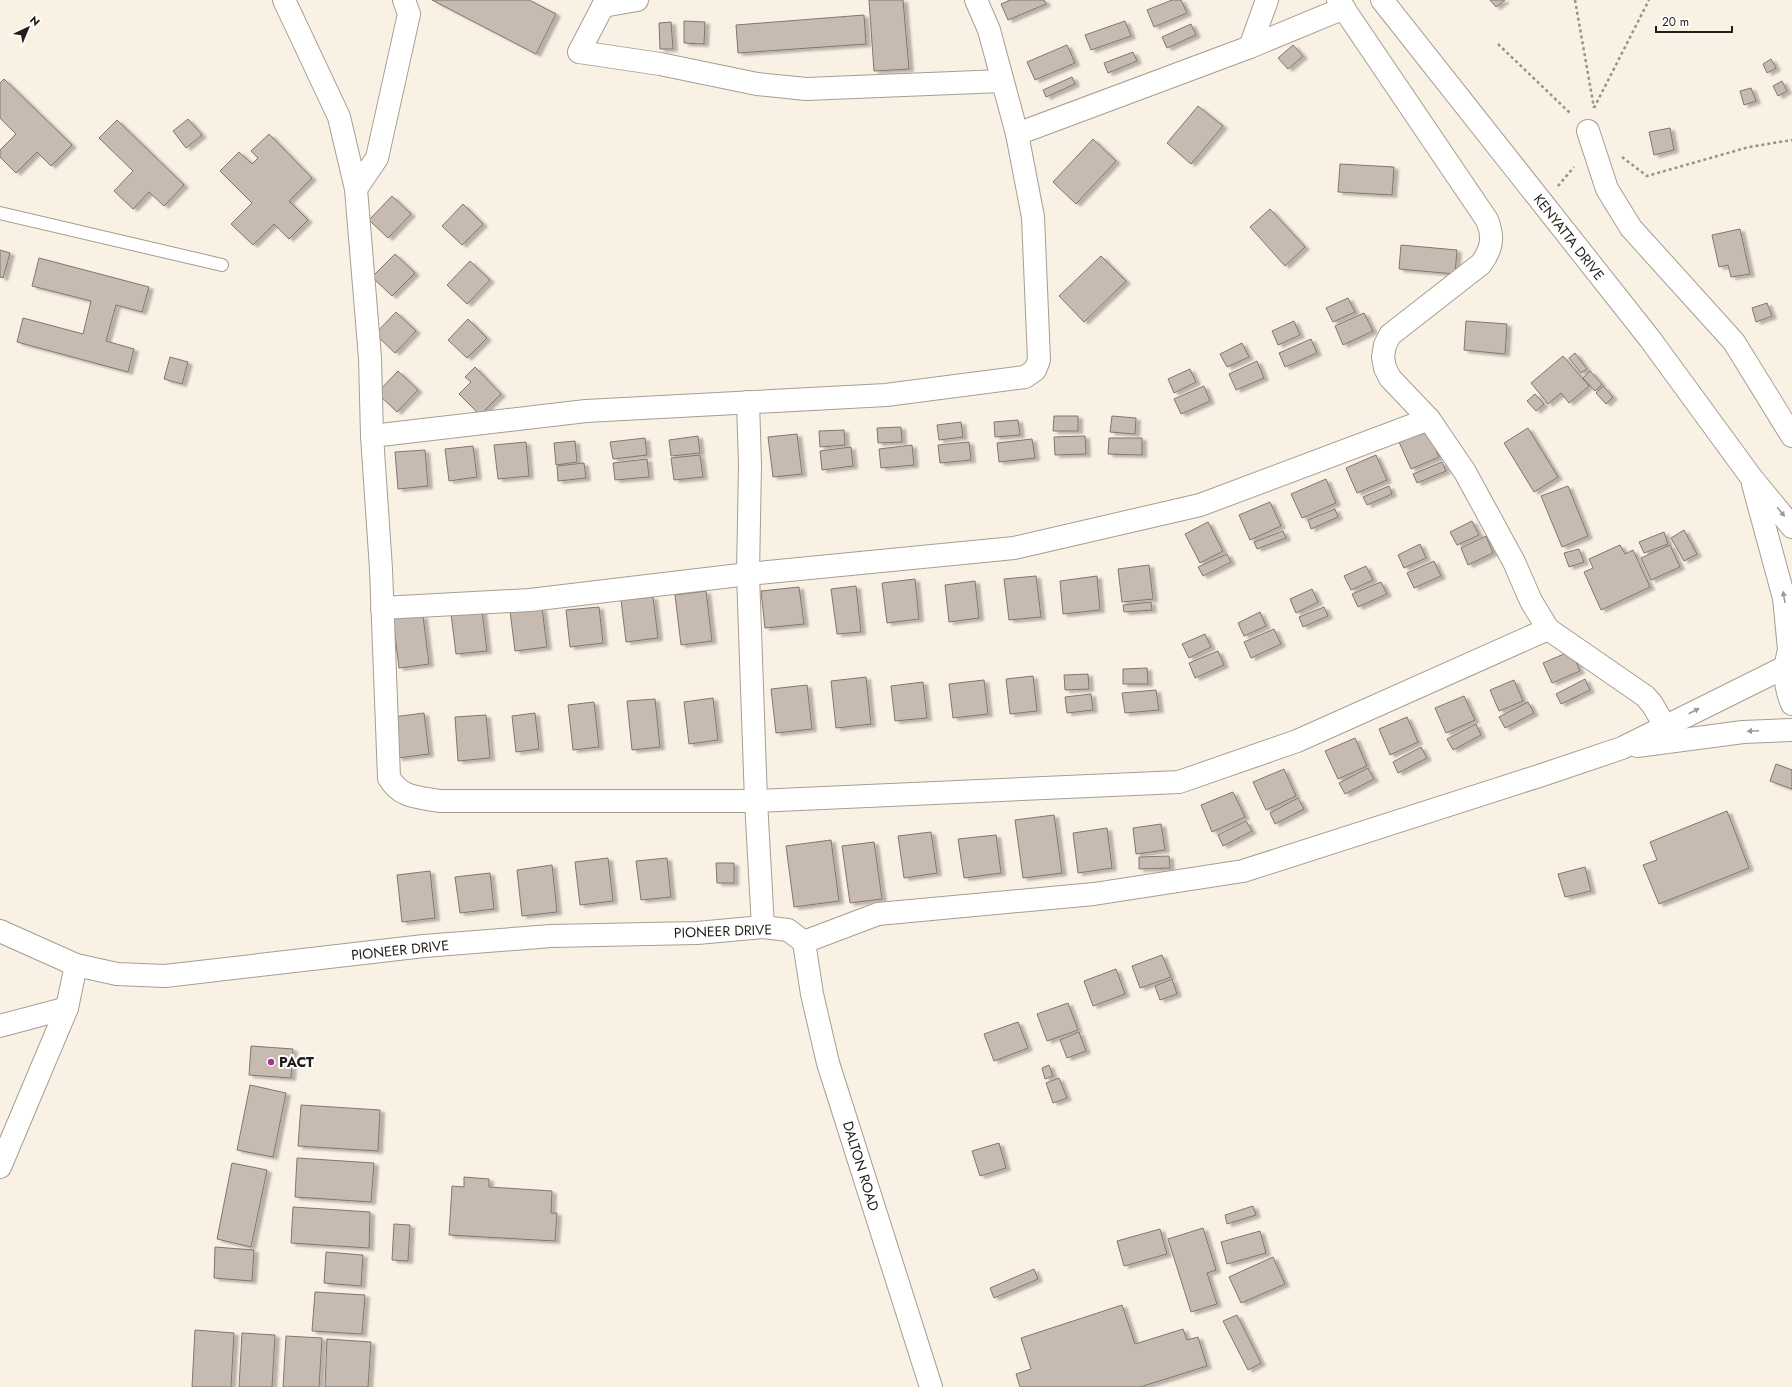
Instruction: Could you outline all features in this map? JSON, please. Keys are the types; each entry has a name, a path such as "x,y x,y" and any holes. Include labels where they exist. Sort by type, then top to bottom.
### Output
{"street":[{"path":"284,0 339,117 356,190 370,358 372,436 382,608 388,778 395,789 407,795 440,801 756,801 1179,782 1297,741 1548,629"},
{"path":"356,190 377,158 409,14 404,0"},
{"path":"637,0 601,3 579,52 660,64 757,84 806,89 1002,81"},
{"path":"372,436 586,411 886,395 1025,377 1035,370 1039,360 1033,217 1017,134 1002,81 990,30 976,0"},
{"path":"1250,47 1267,0"},
{"name":"KENYATTA DRIVE","path":"1382,0 1650,339 1751,477 1792,527"},
{"path":"1017,134 1250,47 1341,4 1487,220 1491,231 1492,243 1488,255 1481,264 1398,327 1390,335 1385,345 1384,362 1390,378 1429,419 1465,472 1514,562 1531,601 1548,629 1641,693 1652,704 1665,726"},
{"path":"1588,131 1607,189 1631,228 1734,342 1792,436"},
{"path":"748,402 750,465 748,574 756,801 764,927"},
{"path":"382,608 530,600 748,574 1014,548 1200,505 1429,419"},
{"path":"1751,477 1784,598 1789,654 1785,685 1792,704"},
{"path":"804,942 878,914 1094,894 1243,871 1622,748 1665,726 1789,654"},
{"path":"1622,748 1743,732 1792,730"},
{"name":"PIONEER DRIVE","path":"0,931 76,965 117,974 165,976 424,946 543,936 697,933 764,927 788,930 804,942"},
{"name":"DALTON ROAD","path":"804,942 812,994 828,1062 931,1387"},
{"path":"0,1167 67,1008 76,965"},
{"path":"0,1026 67,1008"}],"lane":[{"path":"0,213 222,265"}],"path":[{"path":"1594,108 1649,0"},
{"path":"1498,44 1588,131"},
{"path":"1618,154 1647,176 1749,147 1792,140"}],"building":[{"path":"432,0 529,0 556,14 536,54"},
{"path":"869,0 903,0 909,69 874,71"},
{"path":"1010,0 1044,0 1046,4 1008,20 1001,4"},
{"path":"1172,0 1181,0 1187,13 1154,27 1147,10"},
{"path":"1490,0 1505,0 1496,7"},
{"path":"864,15 866,44 738,53 736,25"},
{"path":"684,21 705,22 704,44 684,43"},
{"path":"1125,21 1131,36 1091,50 1085,35"},
{"path":"671,22 673,49 660,49 659,23"},
{"path":"1191,24 1196,35 1167,48 1162,37"},
{"path":"1067,45 1075,63 1035,80 1027,62"},
{"path":"1293,45 1303,56 1288,69 1278,58"},
{"path":"1133,52 1137,61 1108,73 1104,63"},
{"path":"1771,59 1776,68 1767,73 1763,64"},
{"path":"1072,77 1075,84 1046,97 1043,90"},
{"path":"4,79 72,145 51,166 37,152 16,173 0,157 0,150 16,134 0,118 0,83"},
{"path":"1782,81 1787,91 1778,96 1773,86"},
{"path":"1751,88 1756,101 1744,105 1740,91"},
{"path":"1198,106 1223,126 1191,164 1167,143"},
{"path":"188,119 202,135 186,148 173,131"},
{"path":"117,120 184,185 164,206 149,192 133,209 114,191 133,171 99,138"},
{"path":"1670,128 1674,150 1654,155 1649,132"},
{"path":"269,134 312,178 289,201 308,220 289,239 274,224 253,245 231,224 252,203 220,171 239,152 252,164 258,158 251,151"},
{"path":"1093,139 1116,161 1076,204 1053,182"},
{"path":"1340,164 1394,167 1392,195 1338,192"},
{"path":"392,196 411,214 388,238 369,220"},
{"path":"463,204 483,224 462,245 442,226"},
{"path":"1270,209 1305,247 1285,266 1250,227"},
{"path":"1740,229 1750,274 1731,277 1728,265 1719,267 1712,235"},
{"path":"1401,245 1457,250 1455,274 1399,269"},
{"path":"0,250 10,253 3,278 0,277"},
{"path":"395,254 415,273 392,296 372,277"},
{"path":"1101,256 1126,281 1084,322 1059,296"},
{"path":"39,258 149,287 142,312 116,305 106,341 134,349 128,372 17,342 23,318 83,334 91,301 32,286"},
{"path":"470,261 490,280 467,304 447,285"},
{"path":"1348,298 1355,312 1333,322 1326,308"},
{"path":"1767,303 1772,316 1756,322 1752,308"},
{"path":"396,312 416,331 395,353 375,334"},
{"path":"1364,313 1373,331 1343,345 1335,326"},
{"path":"468,319 487,338 467,358 448,340"},
{"path":"1294,321 1300,335 1278,345 1272,331"},
{"path":"1466,321 1507,324 1505,354 1464,350"},
{"path":"1311,339 1317,353 1285,367 1279,353"},
{"path":"1242,343 1249,357 1227,367 1220,354"},
{"path":"1575,353 1587,369 1581,373 1569,358"},
{"path":"1563,356 1589,386 1569,403 1561,393 1548,404 1531,383"},
{"path":"170,357 188,362 182,384 164,379"},
{"path":"1257,361 1264,378 1236,390 1229,374"},
{"path":"475,367 501,394 480,415 459,394 471,382 465,377"},
{"path":"1190,369 1196,382 1174,393 1168,379"},
{"path":"398,371 418,390 397,412 377,393"},
{"path":"1590,371 1602,384 1595,391 1583,378"},
{"path":"1204,386 1210,401 1181,414 1174,399"},
{"path":"1603,386 1613,397 1606,404 1596,393"},
{"path":"1535,394 1544,404 1536,411 1527,401"},
{"path":"1054,416 1078,416 1078,431 1053,431"},
{"path":"1112,416 1136,418 1135,434 1110,432"},
{"path":"1018,420 1020,435 995,437 994,422"},
{"path":"961,422 963,437 939,440 937,425"},
{"path":"901,427 902,442 878,443 877,428"},
{"path":"1528,428 1558,477 1534,492 1504,443"},
{"path":"1427,429 1439,457 1411,469 1399,442"},
{"path":"844,430 845,445 820,447 819,431"},
{"path":"797,434 802,474 773,477 768,437"},
{"path":"698,436 700,453 671,456 669,440"},
{"path":"1085,436 1086,454 1055,455 1054,437"},
{"path":"645,438 647,455 613,459 610,442"},
{"path":"1109,438 1142,438 1142,455 1108,454"},
{"path":"1032,439 1035,458 999,462 997,443"},
{"path":"575,441 577,462 556,465 554,443"},
{"path":"526,442 529,476 498,479 494,445"},
{"path":"969,442 971,460 940,463 938,445"},
{"path":"912,445 914,465 881,468 879,449"},
{"path":"473,446 477,477 449,481 445,449"},
{"path":"851,447 853,466 822,470 820,451"},
{"path":"425,450 428,486 398,489 395,452"},
{"path":"700,455 703,477 674,480 671,458"},
{"path":"1376,455 1387,480 1357,493 1346,468"},
{"path":"647,459 649,477 615,480 613,463"},
{"path":"1442,462 1446,471 1417,483 1413,474"},
{"path":"584,463 586,478 558,481 557,466"},
{"path":"1326,479 1336,503 1302,518 1291,494"},
{"path":"1389,486 1392,494 1367,505 1363,497"},
{"path":"1568,486 1588,536 1562,547 1541,496"},
{"path":"1270,502 1281,526 1250,540 1239,515"},
{"path":"1335,509 1338,517 1311,529 1308,520"},
{"path":"1472,521 1479,535 1457,545 1450,532"},
{"path":"1208,522 1223,551 1200,563 1185,534"},
{"path":"1684,530 1697,554 1684,561 1671,538"},
{"path":"1283,531 1286,538 1257,549 1254,542"},
{"path":"1664,532 1668,544 1644,553 1639,542"},
{"path":"1486,536 1493,553 1468,565 1461,548"},
{"path":"1420,544 1426,558 1404,568 1398,555"},
{"path":"1620,545 1625,554 1633,550 1650,587 1601,610 1584,572 1593,568 1589,559"},
{"path":"1670,545 1680,567 1651,580 1641,558"},
{"path":"1579,549 1584,562 1569,567 1564,553"},
{"path":"1227,554 1231,562 1203,576 1198,567"},
{"path":"1434,561 1441,576 1414,588 1407,573"},
{"path":"1149,565 1153,599 1122,602 1118,569"},
{"path":"1366,566 1373,580 1351,590 1344,576"},
{"path":"1036,576 1041,617 1009,620 1004,579"},
{"path":"1097,576 1100,610 1063,614 1060,581"},
{"path":"915,579 919,619 887,623 882,583"},
{"path":"975,581 979,618 949,622 945,585"},
{"path":"1381,582 1387,594 1358,607 1352,594"},
{"path":"856,586 861,632 837,634 831,589"},
{"path":"799,587 804,624 765,628 761,591"},
{"path":"1312,589 1318,602 1296,613 1290,599"},
{"path":"706,591 712,641 681,645 675,595"},
{"path":"653,597 658,638 626,642 621,600"},
{"path":"1151,602 1152,610 1124,612 1123,605"},
{"path":"599,607 603,643 570,647 566,610"},
{"path":"1324,607 1328,616 1303,627 1299,617"},
{"path":"542,608 547,647 515,651 510,611"},
{"path":"482,610 487,651 456,654 451,614"},
{"path":"1260,612 1266,626 1244,636 1238,623"},
{"path":"423,616 429,664 399,668 393,619"},
{"path":"1274,629 1281,644 1251,658 1244,642"},
{"path":"1205,634 1211,647 1189,658 1182,644"},
{"path":"1218,651 1224,665 1195,678 1189,663"},
{"path":"1571,651 1580,671 1552,683 1543,663"},
{"path":"1147,668 1148,684 1123,684 1123,669"},
{"path":"1088,674 1089,689 1065,690 1064,675"},
{"path":"1033,676 1037,711 1010,714 1006,679"},
{"path":"866,677 871,724 836,728 831,681"},
{"path":"1585,679 1590,690 1561,704 1556,694"},
{"path":"984,680 988,714 953,718 949,684"},
{"path":"1514,680 1523,701 1499,711 1490,690"},
{"path":"923,682 927,718 895,721 891,686"},
{"path":"807,685 812,729 776,733 771,689"},
{"path":"1156,690 1159,710 1125,713 1122,693"},
{"path":"1091,694 1093,710 1067,713 1065,697"},
{"path":"1464,696 1475,720 1446,733 1435,708"},
{"path":"713,698 718,740 689,744 684,702"},
{"path":"655,699 660,747 632,750 627,701"},
{"path":"594,702 599,747 573,750 568,705"},
{"path":"1528,702 1534,713 1505,728 1499,717"},
{"path":"424,713 429,754 398,758 393,717"},
{"path":"535,713 539,749 516,752 512,716"},
{"path":"486,715 490,758 458,761 455,717"},
{"path":"1407,717 1418,742 1390,755 1379,729"},
{"path":"1476,724 1481,735 1453,750 1447,739"},
{"path":"1355,738 1367,766 1338,779 1325,751"},
{"path":"1421,747 1427,758 1398,773 1393,762"},
{"path":"1776,764 1792,770 1792,789 1770,781"},
{"path":"1368,768 1374,779 1345,794 1339,783"},
{"path":"1284,769 1296,796 1266,810 1253,782"},
{"path":"1233,792 1245,817 1212,832 1201,805"},
{"path":"1298,798 1304,809 1275,824 1270,813"},
{"path":"1727,811 1749,868 1659,904 1643,865 1657,860 1650,842"},
{"path":"1054,815 1062,873 1023,878 1015,820"},
{"path":"1246,821 1252,831 1223,846 1218,835"},
{"path":"1161,824 1165,850 1136,854 1133,828"},
{"path":"1107,828 1112,868 1078,873 1073,833"},
{"path":"931,832 937,873 904,878 898,836"},
{"path":"996,835 1001,873 964,878 958,839"},
{"path":"831,840 839,901 794,907 786,846"},
{"path":"874,842 882,899 850,903 842,846"},
{"path":"1169,856 1170,868 1139,869 1139,857"},
{"path":"608,858 613,901 580,905 575,862"},
{"path":"667,858 671,897 641,900 636,861"},
{"path":"716,863 734,863 734,883 717,883"},
{"path":"552,865 557,912 522,916 517,870"},
{"path":"1585,867 1591,891 1565,897 1558,874"},
{"path":"430,871 435,918 402,922 397,875"},
{"path":"490,873 494,909 460,913 455,877"},
{"path":"1162,955 1171,977 1140,988 1132,966"},
{"path":"1116,969 1125,994 1093,1006 1084,981"},
{"path":"1172,979 1177,994 1160,1000 1155,986"},
{"path":"1068,1003 1078,1030 1047,1041 1037,1014"},
{"path":"1018,1022 1028,1048 994,1061 984,1034"},
{"path":"1079,1032 1086,1051 1067,1058 1060,1040"},
{"name":"PACT","path":"251,1046 293,1049 291,1078 249,1075"},
{"path":"1049,1065 1053,1076 1045,1079 1042,1068"},
{"path":"1059,1078 1067,1098 1053,1103 1046,1083"},
{"path":"250,1085 286,1093 273,1157 237,1150"},
{"path":"301,1105 380,1110 378,1151 298,1146"},
{"path":"999,1143 1006,1168 980,1176 972,1151"},
{"path":"297,1158 374,1163 371,1202 295,1197"},
{"path":"232,1163 267,1170 251,1247 217,1239"},
{"path":"464,1177 489,1179 489,1187 552,1191 551,1213 557,1213 555,1241 449,1235 452,1186 464,1187"},
{"path":"1253,1206 1256,1215 1227,1224 1225,1215"},
{"path":"293,1207 370,1212 369,1248 291,1243"},
{"path":"394,1224 410,1225 408,1261 392,1260"},
{"path":"1203,1228 1216,1270 1207,1273 1217,1304 1191,1312 1168,1239"},
{"path":"1160,1229 1167,1254 1124,1266 1117,1241"},
{"path":"1260,1231 1266,1253 1227,1264 1221,1242"},
{"path":"215,1247 254,1250 252,1281 214,1278"},
{"path":"326,1252 363,1255 361,1286 324,1283"},
{"path":"1273,1257 1285,1284 1241,1303 1229,1277"},
{"path":"1034,1269 1038,1279 994,1298 990,1288"},
{"path":"315,1292 365,1295 362,1334 312,1331"},
{"path":"1122,1305 1135,1344 1183,1329 1187,1340 1198,1337 1207,1366 1140,1387 1020,1387 1016,1374 1031,1369 1021,1338"},
{"path":"1237,1315 1261,1363 1248,1370 1223,1321"},
{"path":"195,1330 234,1333 231,1387 192,1387"},
{"path":"242,1333 275,1335 272,1387 239,1387"},
{"path":"286,1336 322,1338 319,1387 283,1387"},
{"path":"327,1339 371,1342 368,1387 325,1387"}],"place":[{"name":"PACT","path":"271,1062"}]}
